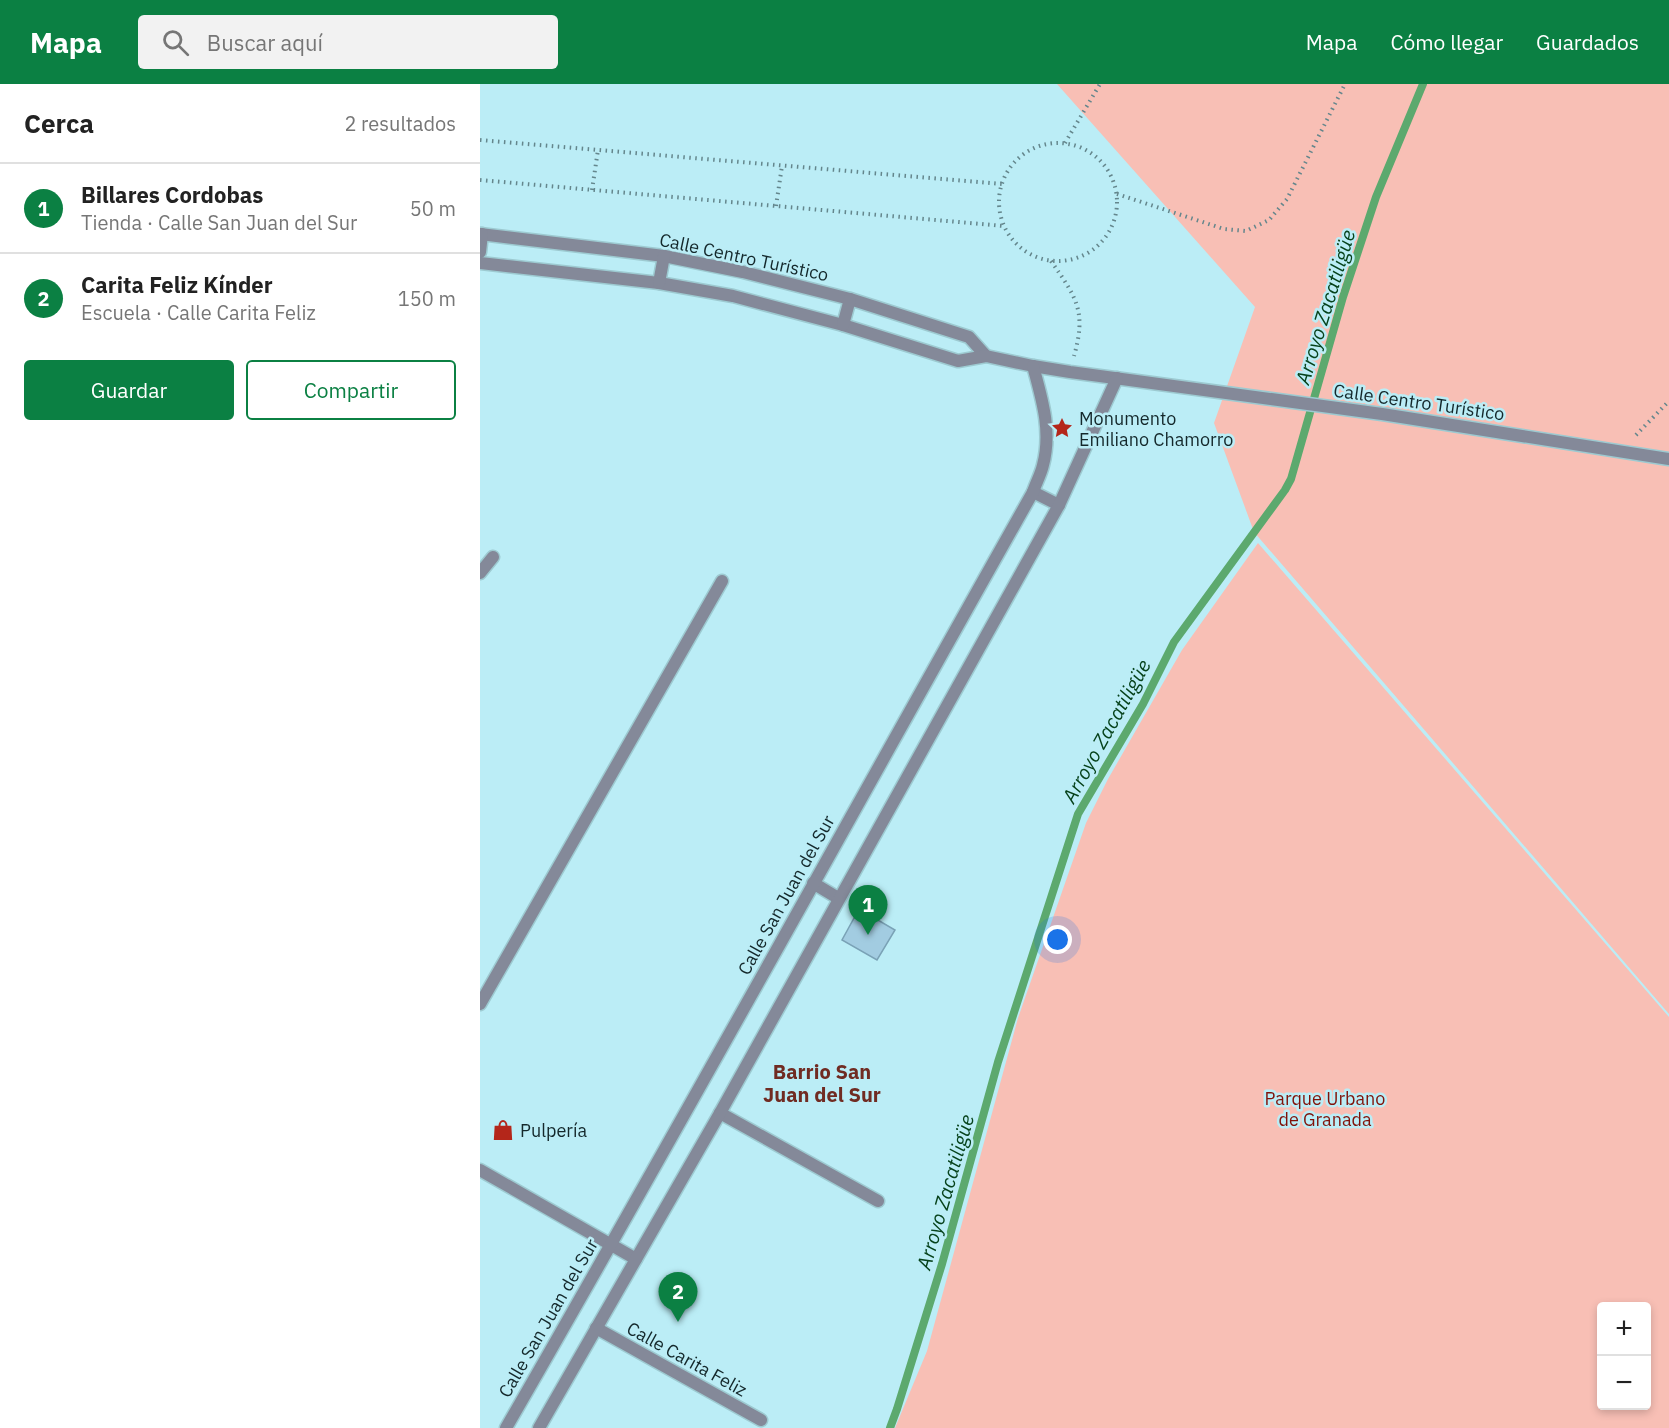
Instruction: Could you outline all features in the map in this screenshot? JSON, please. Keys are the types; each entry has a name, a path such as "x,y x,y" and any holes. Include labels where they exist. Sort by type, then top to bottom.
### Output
{"street":[{"path":"480,252 481,234"},
{"name":"Calle Centro Turístico","path":"481,234 664,256 743,272 850,299 969,337 986,356"},
{"path":"659,283 664,256"},
{"name":"Calle Centro Turístico","path":"480,262 659,283 733,296 843,325 958,362 986,356 1070,372 1382,414 1669,459"},
{"path":"843,325 850,299"},
{"name":"Calle San Juan del Sur","path":"506,1428 1033,492 1043,465 1047,441 1046,414 1033,366"},
{"path":"539,1428 720,1113 1059,505 1117,378"},
{"path":"1033,492 1059,505"},
{"path":"480,573 493,557"},
{"path":"480,1004 722,581"},
{"path":"813,883 838,898"},
{"path":"720,1113 878,1201"},
{"path":"480,1170 636,1260"},
{"name":"Calle Carita Feliz","path":"596,1328 761,1420"}],"path":[{"path":"1065,143 1100,84"},
{"path":"1117,194 1224,230 1246,231 1269,220 1287,199 1345,84"},
{"path":"480,140 1002,184"},
{"path":"1065,143 1084,148 1100,160 1111,176 1117,194 1116,213 1110,229 1100,244 1077,257 1051,261 1032,255 1015,243 1004,226 999,198 1002,184 1011,166 1026,152 1045,144 1065,143"},
{"path":"592,190 598,150"},
{"path":"776,207 782,165"},
{"path":"480,180 1004,226"},
{"path":"1051,261 1071,290 1080,312 1080,337 1070,372"},
{"path":"1621,452 1669,400"}],"green space":[{"path":"1057,84 1669,84 1669,1014 1254,532 1214,423 1255,307"},
{"name":"Parque Urbano de Granada","path":"1258,543 1669,1017 1669,1428 895,1428 927,1351 1018,1018 1086,823 1108,779 1182,650"}],"building":[{"path":"859,909 895,930 877,960 842,940"}],"waterway":[{"name":"Arroyo Zacatiligüe","path":"890,1428 942,1264 998,1062 1078,814 1143,704 1174,642 1291,479 1343,297 1376,197 1423,84"}],"place":[{"name":"Monumento Emiliano Chamorro","path":"1062,428"},
{"name":"Billares Cordobas","path":"868,935"},
{"name":"Pulpería","path":"503,1130"},
{"name":"Carita Feliz Kínder","path":"678,1322"}],"district":[{"name":"Barrio San Juan del Sur","path":"822,1082"}]}
